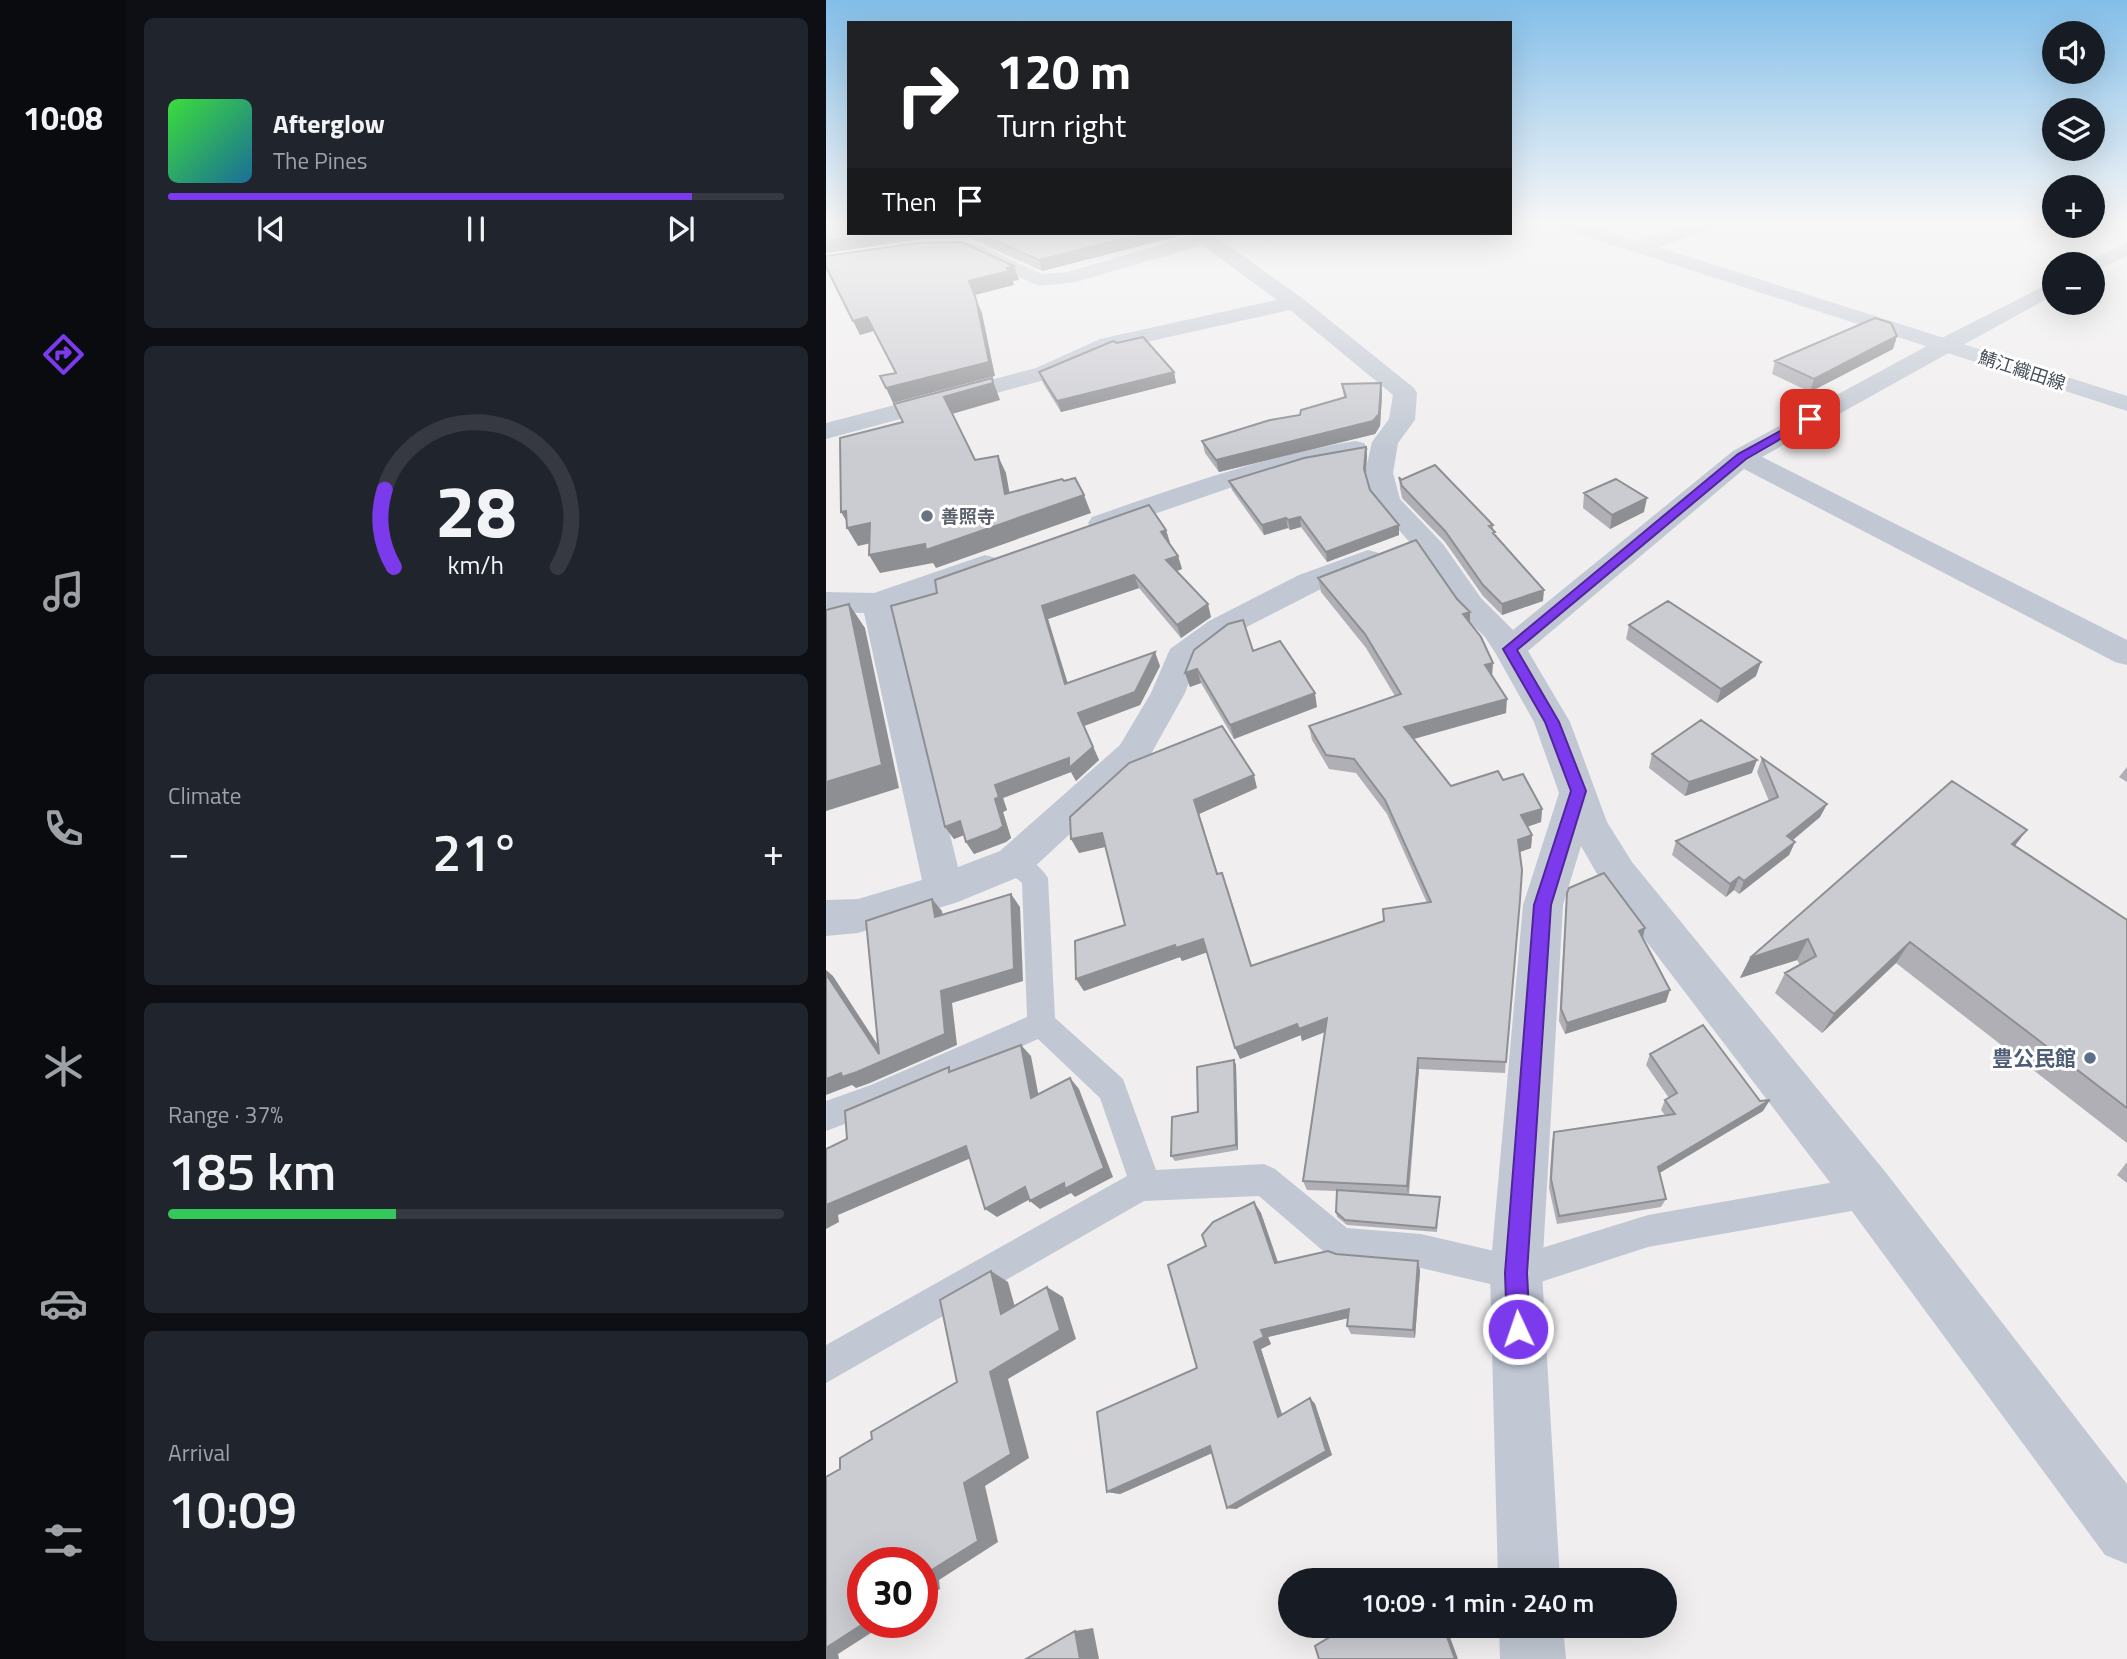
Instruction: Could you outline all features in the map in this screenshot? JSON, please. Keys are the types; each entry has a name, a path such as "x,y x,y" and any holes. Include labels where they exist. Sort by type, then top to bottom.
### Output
{"main road":[{"name":"鯖江織田線","path":"1801,298 2127,404"}],"street":[{"path":"1288,298 1405,393 1402,420 1385,442 1379,473 1387,501 1422,539 1470,606 1496,630 1510,649 1552,722 1589,826 1618,874 1870,1192 2127,1533"},
{"path":"1510,649 1742,457 2033,298"},
{"path":"826,431 1044,373 1108,344 1294,303"},
{"path":"1073,533 1240,475 1302,458 1385,442"},
{"path":"1742,457 2127,654"},
{"path":"826,918 858,916 944,890 1014,862 1133,754 1168,692 1182,657 1220,628 1311,582 1422,539"},
{"path":"826,602 877,603 1013,554"},
{"path":"877,603 944,890"},
{"path":"1529,1568 1516,1273 1543,905 1578,791"},
{"path":"1532,1638 1533,1659"}],"lane":[{"path":"1014,862 1035,878 1041,1024 1112,1089 1146,1186 1264,1180 1340,1244 1422,1251 1516,1273 1648,1231 1870,1192"},
{"path":"826,1116 876,1098 1041,1024"},
{"path":"826,1365 1145,1183"}],"building":[{"path":"842,298 976,298 989,362 886,388 880,376 896,373 867,317 853,321"},
{"path":"1875,318 1891,323 1897,336 1814,379 1775,361"},
{"path":"1143,337 1174,372 1057,401 1039,372 1113,341 1117,343"},
{"path":"992,378 993,383 944,397 975,460 998,456 1005,494 1075,478 1084,495 926,550 925,544 869,555 870,523 847,528 846,511 841,512 840,438 903,422 894,404"},
{"path":"1381,383 1379,414 1373,421 1216,460 1202,441 1270,420 1300,415 1301,410 1346,397 1342,384"},
{"path":"1366,447 1364,469 1370,490 1399,525 1326,552 1300,517 1262,525 1229,481 1304,458"},
{"path":"1435,465 1493,525 1489,526 1495,532 1493,533 1544,590 1502,604 1483,585 1445,531 1402,486 1399,477 1401,480"},
{"path":"1616,479 1647,498 1612,515 1584,493"},
{"path":"1149,505 1166,530 1161,532 1178,556 1166,560 1208,604 1177,625 1134,575 1042,606 1065,684 1155,652 1135,692 1078,713 1093,747 1069,768 1069,758 995,785 999,797 995,799 1003,826 966,842 960,821 945,827 891,606 937,593 935,580"},
{"path":"1416,540 1457,599 1470,612 1463,614 1481,637 1493,663 1485,665 1507,699 1404,727 1451,786 1498,771 1503,780 1523,774 1542,809 1521,815 1532,835 1518,840 1522,870 1506,1062 1418,1058 1407,1186 1303,1181 1327,1018 1299,1029 1297,1024 1235,1048 1203,939 1176,948 1175,945 1076,979 1075,941 1125,925 1102,833 1071,839 1070,817 1129,763 1222,726 1254,775 1194,800 1217,874 1222,873 1251,966 1384,921 1383,909 1431,902 1385,800 1354,759 1326,755 1309,726 1401,694 1365,634 1318,578"},
{"path":"1668,601 1761,662 1721,689 1629,625"},
{"path":"849,604 882,765 826,782 826,610"},
{"path":"1243,620 1253,651 1280,641 1315,693 1230,725 1197,669 1185,673 1194,650 1228,624"},
{"path":"1701,720 1757,760 1689,782 1652,754"},
{"path":"1762,758 1827,804 1787,836 1795,842 1744,881 1739,877 1730,884 1676,841 1778,797"},
{"path":"1952,781 2027,830 2012,844 2127,920 2127,1108 1910,942 1834,1014 1785,973 1816,956 1808,939 1750,958"},
{"path":"1604,873 1645,928 1639,931 1670,990 1567,1023 1561,1009 1567,893 1569,888"},
{"path":"1011,894 1014,969 941,991 945,1034 857,1072 842,1077 841,1073 826,1079 826,974 879,1054 866,921 932,899 935,917"},
{"path":"1703,1025 1760,1101 1770,1100 1658,1167 1666,1199 1559,1216 1551,1179 1554,1132 1675,1114 1665,1100 1677,1093 1650,1054"},
{"path":"1021,1045 1031,1098 1070,1078 1104,1168 1065,1189 1064,1183 1030,1201 1025,1187 985,1209 966,1146 826,1205 826,1149 847,1139 845,1111 949,1067 949,1072"},
{"path":"1234,1060 1236,1145 1171,1156 1172,1117 1198,1112 1197,1067"},
{"path":"1337,1190 1440,1197 1436,1228 1345,1220 1336,1212"},
{"path":"1254,1202 1275,1263 1328,1251 1418,1261 1413,1330 1347,1326 1349,1309 1261,1330 1264,1337 1254,1342 1278,1417 1310,1398 1326,1451 1227,1508 1210,1446 1107,1492 1097,1412 1197,1368 1168,1265 1206,1246 1202,1235 1213,1222"},
{"path":"991,1271 1001,1314 1047,1287 1060,1330 990,1372 1011,1454 964,1483 978,1541 938,1566 938,1547 847,1547 847,1634 826,1648 826,1477 840,1469 840,1458 872,1439 871,1432 957,1382 940,1300"},
{"path":"1075,1631 1080,1659 1026,1659"},
{"path":"1328,1638 1447,1638 1455,1659 1319,1659 1315,1646"}],"place":[{"name":"善照寺","path":"927,516"},
{"name":"豊公民館","path":"2090,1058"}],"route":[{"path":"1518,1329 1516,1273 1543,905 1578,791 1552,722 1510,649 1742,457 1810,419"}]}
